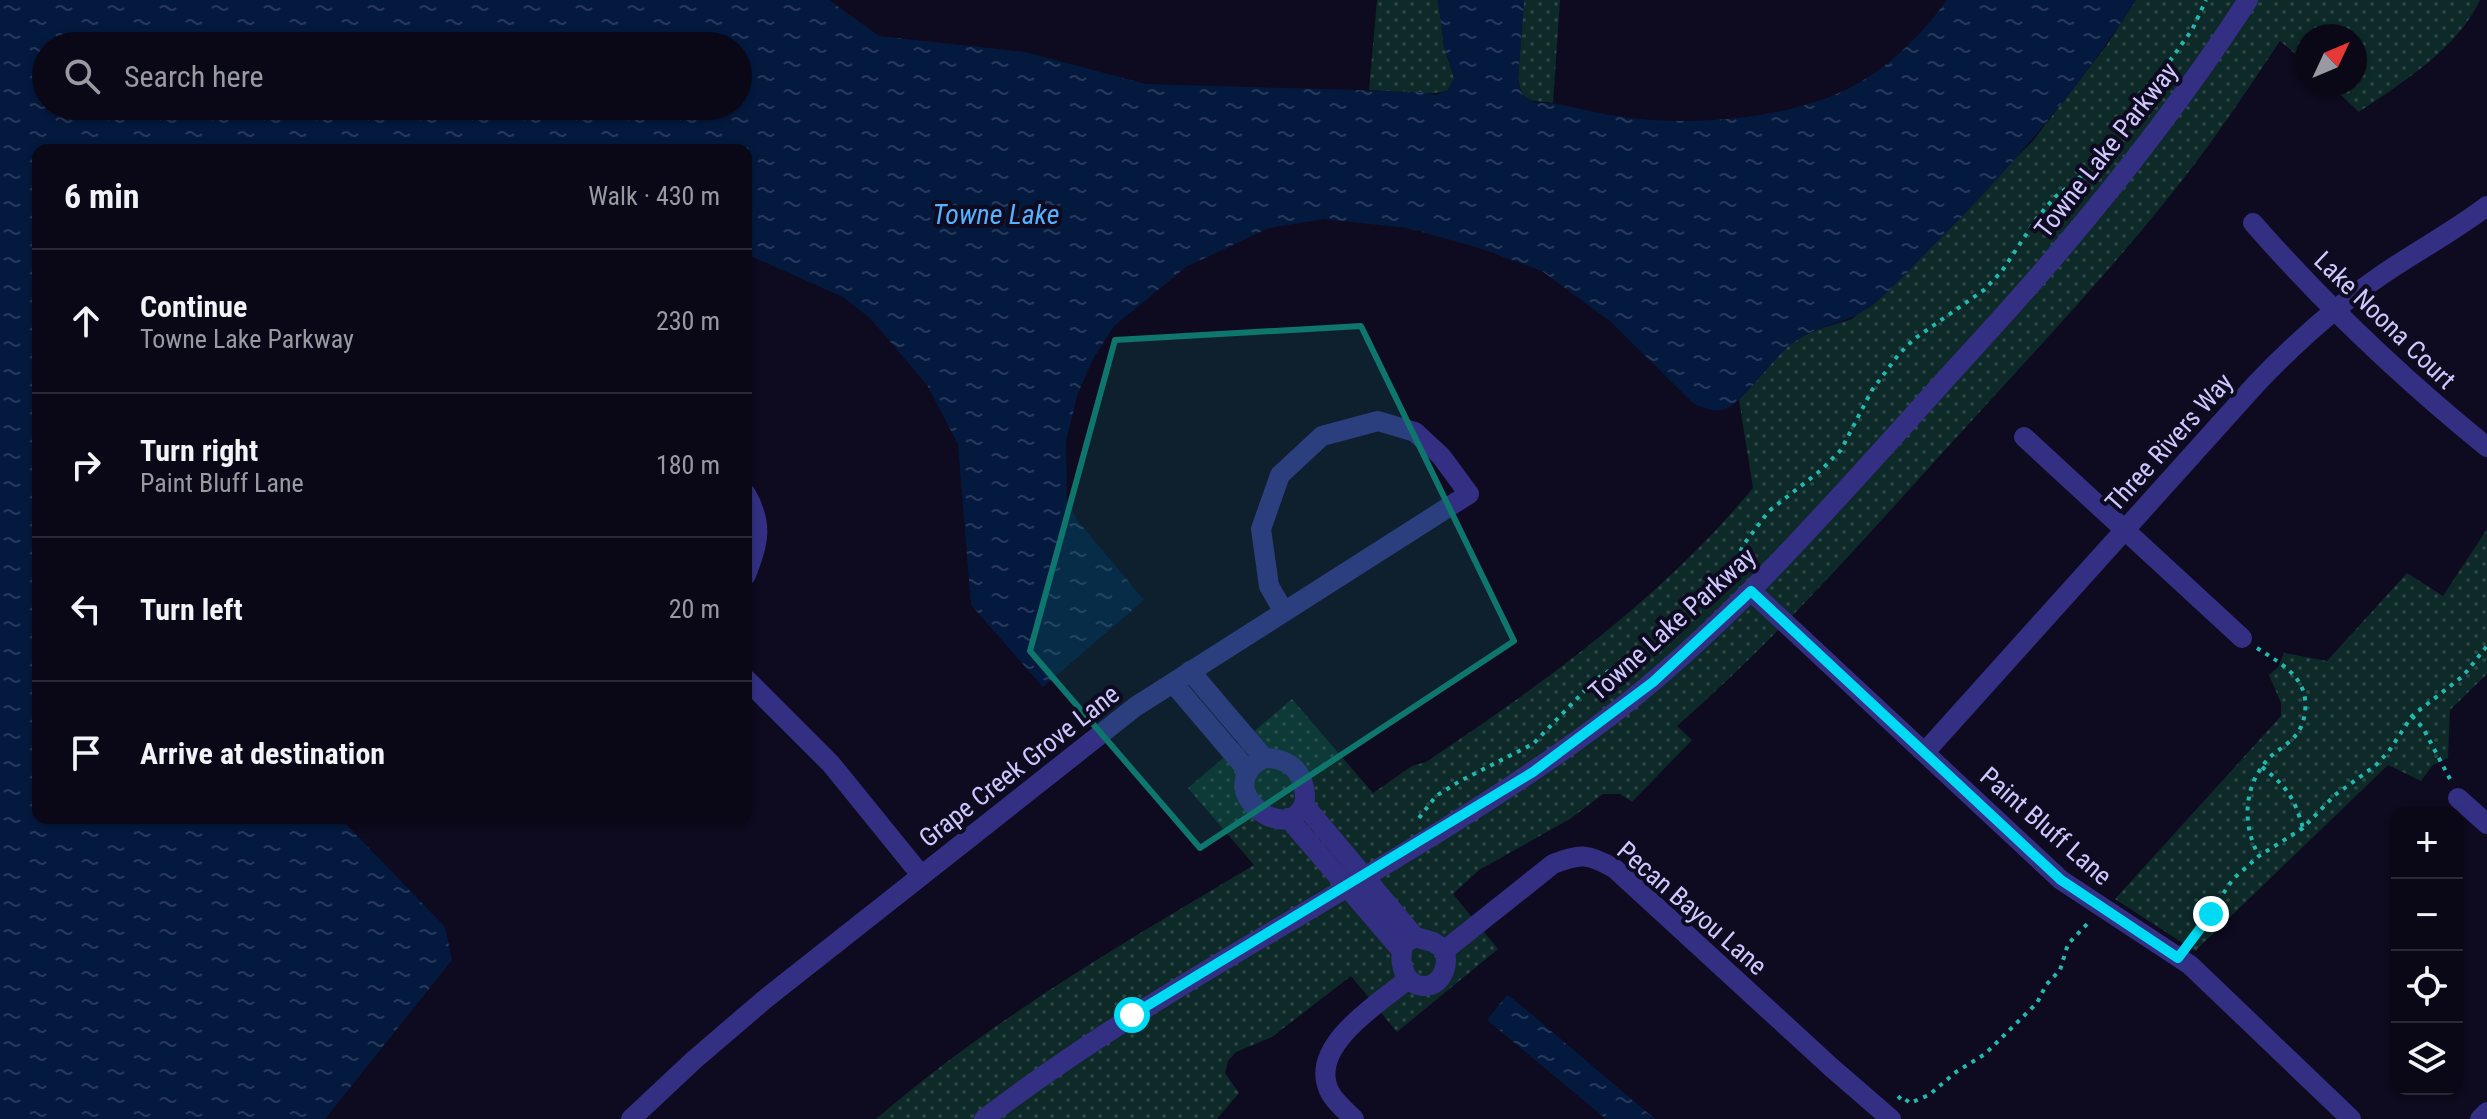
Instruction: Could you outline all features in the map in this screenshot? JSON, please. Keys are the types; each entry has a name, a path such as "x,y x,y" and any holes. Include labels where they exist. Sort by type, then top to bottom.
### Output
{"street":[{"name":"Towne Lake Parkway","path":"984,1119 1046,1071 1132,1015 1533,772 1653,682 1751,591 1805,535 2061,250 2180,100 2248,0"},
{"name":"Three Rivers Way","path":"1925,752 2294,344 2333,311 2487,206"},
{"name":"Lake Noona Court","path":"2253,223 2333,311 2427,399 2487,447"},
{"name":"Grape Creek Grove Lane","path":"631,1119 752,1010 1124,715 1469,494 1441,456 1415,432 1378,421 1322,436 1280,475 1261,529 1269,586 1284,612"},
{"path":"2024,437 2242,638"},
{"path":"752,509 759,526 752,559"},
{"name":"Paint Bluff Lane","path":"1751,591 2061,880 2178,958 2218,990 2351,1119"},
{"path":"1181,677 1255,764"},
{"path":"752,685 831,764 921,875"},
{"path":"1286,762 1298,771 1305,795 1296,812 1274,819 1263,815 1254,806 1244,785 1255,764 1286,762"},
{"path":"2458,798 2487,824"},
{"path":"1296,812 1408,944"},
{"name":"Pecan Bayou Lane","path":"1445,950 1553,864 1573,856 1591,856 1614,868 1888,1116"},
{"path":"1433,942 1445,950 1445,972 1438,981 1428,986 1417,986 1407,980 1402,966 1408,944 1433,942"},
{"path":"1354,1119 1337,1103 1327,1087 1324,1069 1332,1048 1407,980"},
{"path":"2480,1119 2487,1112"}],"path":[{"path":"2146,108 2156,80 2192,30 2206,0"},
{"path":"1715,597 1744,544 1769,511 1820,471 1841,450 1872,390 1899,354 1914,339 1984,290 2002,271 2037,218 2055,197 2118,146"},
{"path":"2242,638 2295,674 2306,699 2299,732 2262,767 2249,795 2246,812 2248,829 2259,856"},
{"path":"1409,826 1436,796 1533,744 1595,680 1621,663 1669,642"},
{"path":"2178,958 2233,879 2259,856 2303,828 2335,795 2375,766 2412,716 2463,676 2487,646"},
{"path":"2412,716 2423,728 2458,798"},
{"path":"2262,767 2287,789 2296,804 2303,828"},
{"path":"1888,1116 1901,1096 1910,1103 1929,1095 1956,1072 1985,1054 2037,1003 2046,985 2060,970 2068,944 2087,921 2099,929"}],"highlighted area":[{"path":"1361,326 1514,641 1200,848 1030,651 1115,340"}],"green space":[{"path":"1377,0 1438,0 1444,47 1454,78 1448,90 1422,93 1369,90"},
{"path":"1524,0 1560,0 1553,103 1529,100 1520,87 1518,78"},
{"path":"2136,0 2480,0 2458,34 2443,49 2359,112 2342,96 2367,96 2367,24 2295,24 2295,54 2280,41 2207,147 2135,238 1820,587 1677,726 1692,740 1632,802 1620,794 1603,794 1570,819 1479,870 1453,894 1498,949 1397,1032 1351,976 1272,1037 1236,1052 1228,1061 1225,1073 1239,1093 1217,1119 876,1119 1012,1015 1107,953 1254,865 1188,788 1292,699 1373,793 1412,766 1426,762 1514,701 1641,602 1718,528 1753,488 1739,400 1759,376 1797,340 1852,319 2032,142 2106,46"},
{"path":"2487,529 2487,674 2450,710 2448,758 2433,765 2421,781 2388,765 2195,951 2115,899 2281,716 2281,703 2269,675 2278,667 2284,653 2327,661 2407,573 2443,596"}],"water":[{"name":"Towne Lake","path":"0,0 829,0 879,36 1025,52 1146,84 1421,92 1436,95 1448,90 1454,78 1444,47 1438,0 1524,0 1518,78 1525,97 1534,102 1610,115 1686,121 1766,114 1835,95 1889,62 1920,33 1947,0 2136,0 2090,67 2040,130 1896,284 1865,310 1797,340 1749,390 1722,410 1711,410 1693,403 1611,322 1542,271 1479,248 1408,228 1324,219 1269,228 1186,267 1114,326 1093,359 1078,393 1066,441 1067,499 1077,520 1144,600 1043,687 971,605 958,444 927,385 870,318 843,297 752,257 752,144 32,144 32,824 346,824 445,927 452,960 325,1119 0,1119"},
{"path":"1507,995 1655,1119 1606,1119 1487,1020"}],"route":[{"path":"1132,1015 1533,772 1653,682 1751,591 2061,880 2091,902 2178,958 2211,914"}]}
